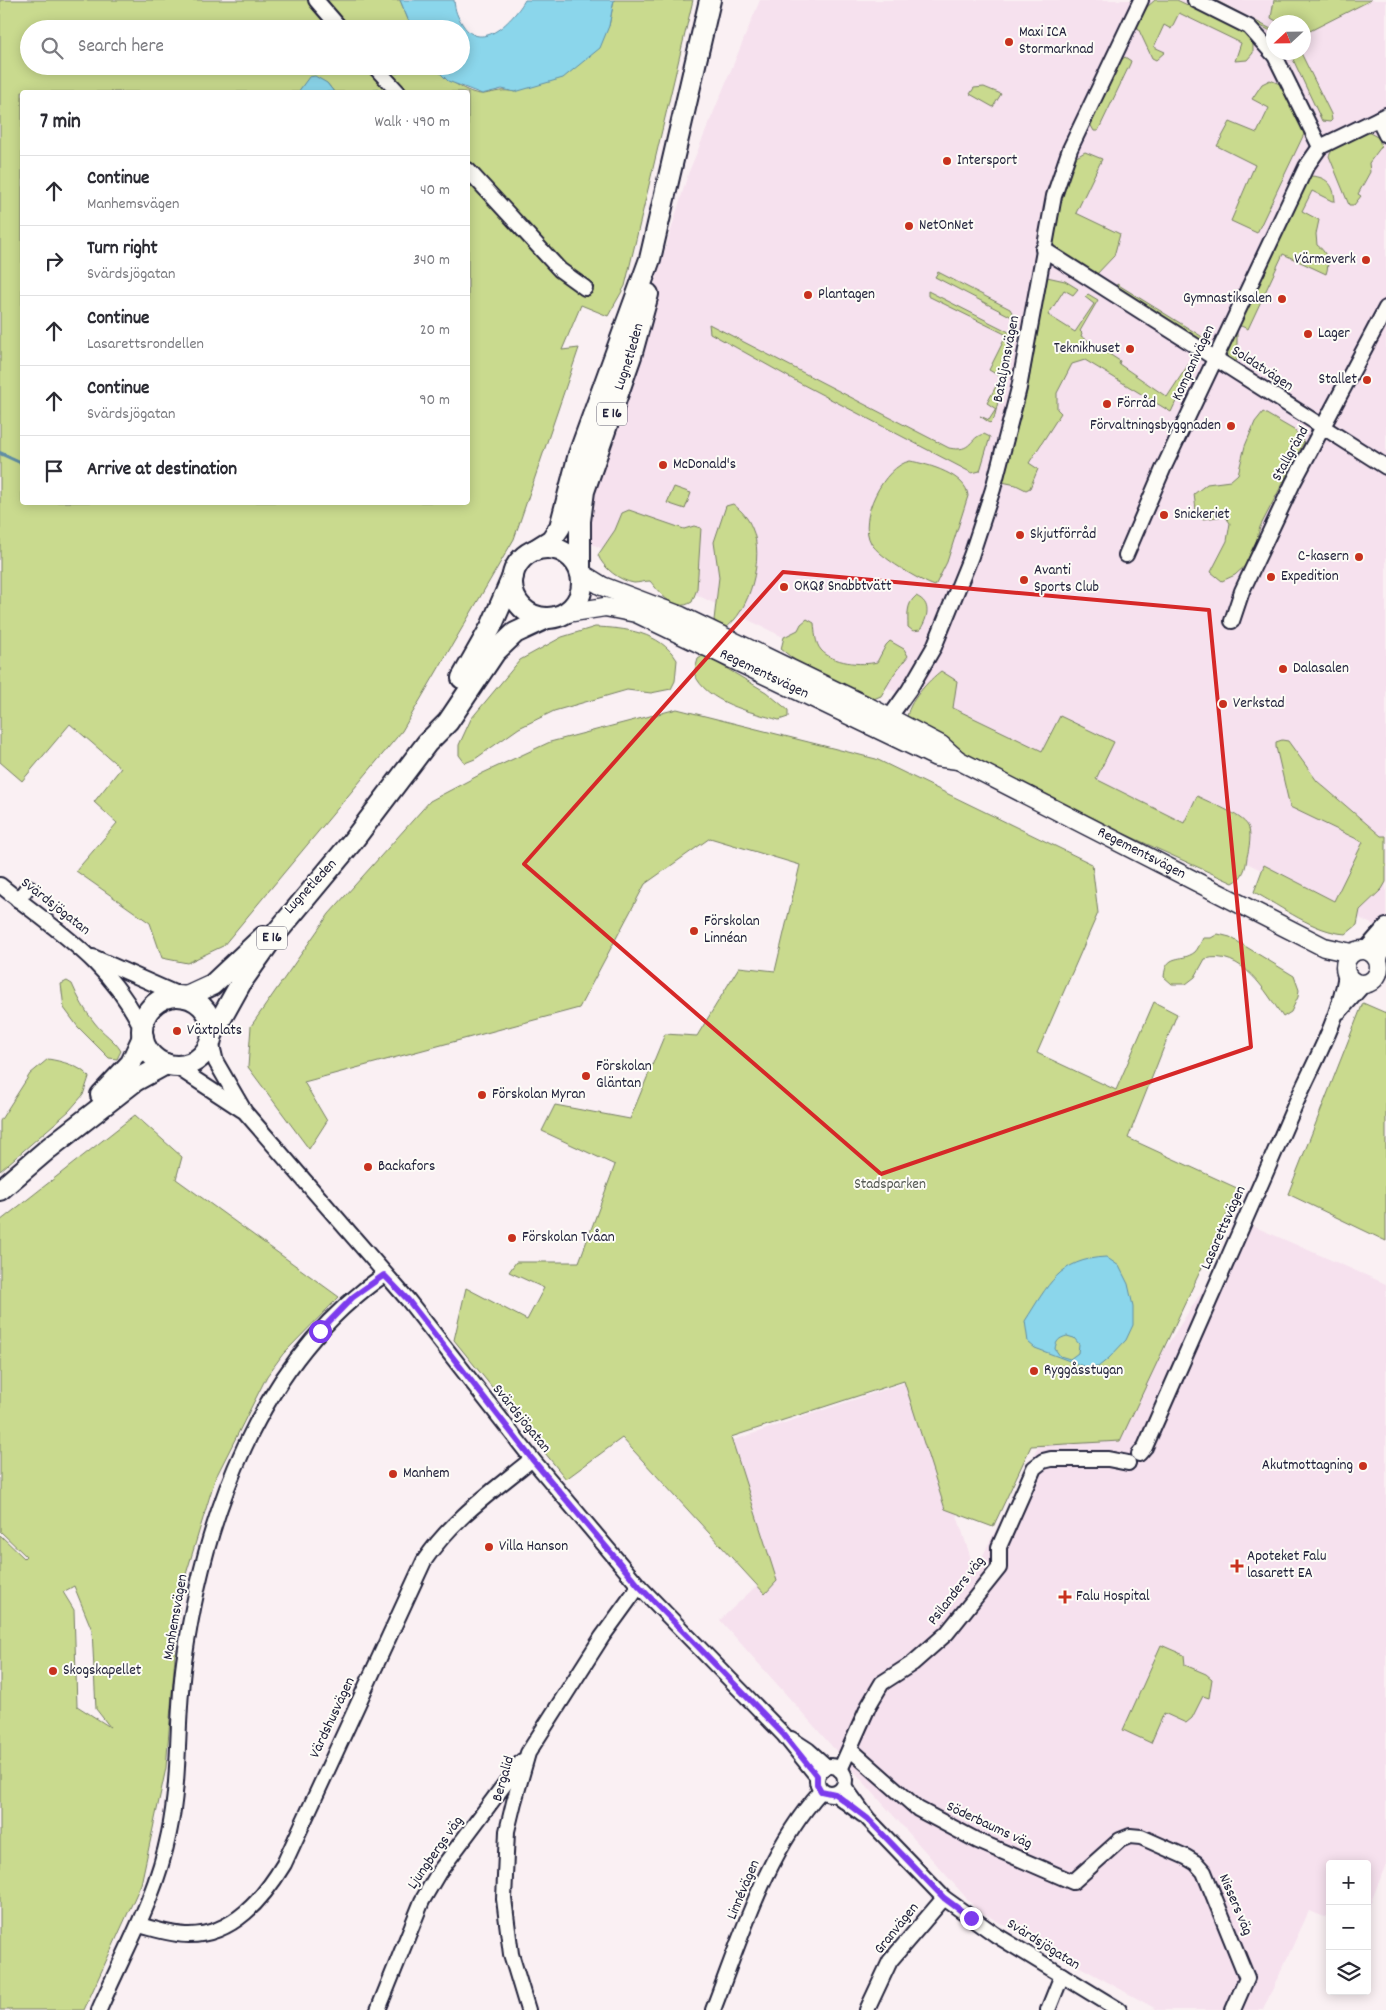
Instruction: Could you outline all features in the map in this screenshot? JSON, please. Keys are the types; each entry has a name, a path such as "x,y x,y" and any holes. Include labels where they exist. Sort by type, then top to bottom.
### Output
{"highway":[{"name":"Lugnetleden","path":"535,550 550,540 560,527 574,468 588,426 650,259 710,0"},
{"name":"Lugnetleden","path":"580,571 580,521 584,491 613,410 646,302 650,259"},
{"path":"535,550 548,548 560,550 569,555 580,571"},
{"name":"E 16","path":"513,576 520,562 535,550"},
{"name":"E 16","path":"545,618 555,618 567,613 581,596 583,583 580,571"},
{"name":"Lugnetleden","path":"427,743 438,717 491,627 513,576"},
{"path":"513,576 513,592 518,604 530,614 545,618"},
{"name":"Lugnetleden","path":"212,1037 242,981 273,937 343,852 427,743 448,722 479,673 505,642 515,634 545,618"},
{"name":"Lugnetleden","path":"183,996 212,985 257,944 343,852"},
{"path":"183,996 204,1007 211,1019 212,1037"},
{"name":"E 16","path":"49,1148 131,1063 142,1033 145,1015 153,1004 165,997 183,996"},
{"path":"142,1033 151,1054 171,1065"},
{"name":"E 16","path":"0,1190 49,1148 135,1081 171,1065 189,1064 201,1057 212,1037"}],"main road":[{"name":"Regementsvägen","path":"580,571 602,586 885,724 936,757 958,760 1324,947 1358,951"},
{"name":"Regementsvägen","path":"567,613 596,607 618,608 678,624"},
{"name":"Regementsvägen","path":"1324,947 1346,973"},
{"path":"1358,951 1377,958 1375,976 1354,982 1346,973 1346,960 1358,951"},
{"path":"1375,976 1386,987"}],"street":[{"path":"316,0 333,20"},
{"name":"Bataljonsvägen","path":"885,724 934,648 971,556 993,488 1020,388 1043,249 1054,196 1070,149 1141,0"},
{"path":"1194,0 1249,27 1275,56 1320,147 1382,117 1386,135"},
{"path":"382,75 396,90"},
{"name":"Kompanivägen","path":"1126,555 1162,469 1215,357 1306,167 1320,147"},
{"path":"470,172 560,270 585,288"},
{"name":"Soldatvägen","path":"1043,249 1386,467"},
{"name":"Stallgränd","path":"1232,621 1242,591 1293,483 1324,428 1386,308"},
{"name":"Svärdsjögatan","path":"0,885 89,955 130,1003 142,1033"},
{"path":"18,900 28,887"},
{"path":"1358,951 1386,926"},
{"path":"1375,976 1386,930"},
{"name":"Svärdsjögatan","path":"89,955 183,996"},
{"name":"Lasarettsvägen","path":"1139,1454 1145,1447 1194,1337 1310,1068 1337,1016 1346,973"},
{"name":"Lasarettsvägen","path":"1337,1016 1375,976"},
{"name":"Svärdsjögatan","path":"212,1037 216,1062 245,1112 413,1307 532,1459 639,1586 784,1735 828,1771"},
{"name":"Svärdsjögatan","path":"171,1065 245,1112"},
{"name":"Manhemsvägen","path":"99,2010 139,1925 157,1881 174,1804 184,1664 198,1583 208,1540 234,1468 261,1416 304,1349 353,1297 384,1275"},
{"name":"Värdshusvägen","path":"139,1925 187,1935 217,1930 246,1912 264,1896 284,1864 424,1561 445,1532 474,1505 532,1459"},
{"name":"Psilanders väg","path":"828,1771 850,1748 869,1705 882,1683 913,1663 947,1633 999,1568 999,1547 1034,1468 1043,1461 1051,1459 1108,1460 1128,1463"},
{"name":"Bergalid","path":"528,2010 511,1954 504,1889 507,1831 528,1753 602,1637 639,1586"},
{"name":"Söderbaums väg","path":"850,1748 918,1809 978,1841 1073,1882 1120,1840"},
{"name":"Ljungbergs väg","path":"378,2010 422,1901 439,1872 528,1753"},
{"path":"828,1771 845,1780 833,1791 817,1784 828,1771"},
{"name":"Svärdsjögatan","path":"833,1791 868,1819 944,1898 996,1935 1119,2010"},
{"name":"Linnévägen","path":"713,2010 772,1864 795,1822 833,1791"},
{"name":"Nissers väg","path":"1120,1840 1130,1836 1141,1837 1186,1857 1196,1863 1204,1872 1247,1978 1234,2010"},
{"name":"Granvägen","path":"868,2010 890,1961 944,1898"},
{"path":"1048,2010 1062,1975"}],"highlighted area":[{"path":"783,572 1209,610 1251,1047 881,1174 524,864"}],"shaded area":[{"path":"760,0 1386,0 1386,931 578,537 688,174"},
{"name":"Falu Hospital","path":"1246,1223 1386,1284 1386,1864 1371,1902 1371,1860 1326,1860 1326,1917 1309,1911 1263,2010 1158,2010 977,1910 720,1620 768,1575 722,1444 913,1380 975,1571 1043,1437 1120,1418"}],"green space":[{"path":"0,0 400,0 408,20 20,20 20,75 443,75 468,90 332,90 327,83 304,90 20,90 20,505 470,505 470,91 478,94 503,91 515,92 609,26 614,0 693,0 625,286 608,316 581,305 562,350 579,348 514,539 402,731 223,946 187,963 162,958 150,923 76,871 117,823 94,802 121,768 70,724 22,781 0,762"},
{"path":"1155,0 1177,0 1236,28 1253,40 1253,53 1247,60 1235,61 1241,43 1179,13 1171,29 1164,25 1154,47 1165,52 1156,60 1152,58 1137,26 1147,7"},
{"path":"1206,0 1215,0 1266,26 1266,29"},
{"path":"1274,0 1371,0 1311,30 1311,15 1272,15"},
{"path":"1125,57 1131,61 1130,64 1098,131 1094,131 1090,124 1121,60"},
{"path":"1293,60 1304,60 1331,114 1332,120 1330,122 1322,121"},
{"path":"1270,80 1280,84 1298,118 1304,134 1257,233 1231,221 1255,165 1217,146 1230,122 1257,133 1269,108 1252,99 1262,84"},
{"path":"984,87 1001,94 993,107 970,94 974,88"},
{"path":"1368,132 1379,138 1381,147 1369,163 1370,172 1358,194 1361,196 1354,205 1349,205 1329,156 1332,150"},
{"path":"1085,152 1102,159 1076,213 1120,234 1114,256 1095,276 1063,256 1056,249 1053,241 1053,230 1058,205 1073,159"},
{"path":"1309,176 1315,176 1328,182 1334,195 1335,201 1332,201 1312,191 1302,211 1319,220 1316,234 1317,245 1327,258 1326,274 1283,254 1248,329 1241,326 1237,329 1237,361 1232,362 1228,358 1227,346"},
{"path":"938,272 1010,309 1014,316 1012,317 935,277"},
{"path":"1047,277 1065,281 1078,289 1073,295 1064,290 1048,315 1075,332 1094,304 1085,297 1088,294 1098,300 1080,331 1082,333 1081,336 1120,361 1119,364 1167,397 1190,362 1194,363 1171,412 1085,360 1072,364 1057,393 1057,409 1061,413 1029,463 1038,469 1030,488 1026,490 1016,485 1002,482 1026,396"},
{"path":"1117,284 1201,336 1204,340 1200,342 1116,289"},
{"path":"928,291 1009,332 1011,337 928,296"},
{"path":"709,324 949,448 967,447 976,438 984,434 990,437 980,471 972,473 796,381 710,333"},
{"path":"1004,340 1010,343 1010,350 994,419 990,423 980,416 989,420 996,409 987,403 1001,377 989,370"},
{"path":"1263,412 1294,430 1304,442 1260,527 1254,550 1246,565 1235,575 1222,581 1211,572 1227,541 1230,523 1225,516 1203,519 1196,510 1194,494 1207,484 1230,481 1238,474 1245,446 1255,422"},
{"path":"910,461 936,468 954,476 966,489 968,496 947,562 935,586 910,574 882,555 871,543 868,533 870,508 883,483 900,465"},
{"path":"674,487 691,493 685,509 667,503"},
{"path":"733,504 749,521 752,528 756,540 756,568 748,597 733,621 724,629 714,620 719,577 714,542 726,506"},
{"path":"629,510 684,529 694,526 701,528 697,589 692,602 685,605 674,604 663,596 650,581 634,583 623,580 608,569 600,560 598,555 615,530 622,513"},
{"path":"916,596 924,602 927,611 920,630 913,631 908,627 908,614 909,606"},
{"path":"807,619 814,623 816,637 821,650 840,661 863,664 877,662 890,641 904,649 908,656 894,674 881,696 871,700 806,669 781,649 784,637 798,630"},
{"path":"595,627 630,630 661,643 677,660 675,681 671,689 651,693 627,690 554,711 519,728 475,759 465,763 459,755 459,745 471,719 520,660 562,637"},
{"path":"704,655 766,692 788,710 788,717 779,720 743,710 708,692 694,673 698,659"},
{"path":"941,671 957,681 953,708 1042,751 1060,716 1114,742 1096,779 1184,823 1197,796 1239,817 1248,826 1250,833 1246,865 1242,875 1233,883 1014,784 907,719 915,699 925,686"},
{"name":"Stadsparken","path":"677,709 876,759 1092,864 1098,913 1037,1053 1116,1090 1154,1002 1177,1014 1128,1138 1239,1189 1120,1441 1031,1446 993,1527 945,1509 904,1381 731,1437 777,1581 765,1594 622,1438 566,1479 454,1340 466,1288 527,1320 544,1288 509,1272 516,1262 579,1262 615,1165 542,1131 555,1105 630,1119 665,1034 697,1036 739,967 775,971 800,865 710,838 645,884 579,1008 304,1082 327,1121 309,1149 248,1067 251,1026 329,914 430,801 483,773 550,742"},
{"path":"1288,741 1317,781 1381,836 1386,836 1386,882 1382,889 1360,910 1357,925 1346,934 1322,929 1310,924 1254,892 1264,865 1334,901 1363,842 1290,807 1276,747 1276,742"},
{"path":"1218,934 1230,937 1294,976 1299,990 1291,1012 1283,1017 1252,975 1230,960 1218,958 1205,959 1195,977 1186,984 1172,984 1164,977 1165,969 1171,961 1190,955 1196,951 1203,938 1211,938"},
{"path":"67,981 72,984 82,1004 97,1026 121,1051 117,1059 109,1058 78,1027 64,1008 61,984"},
{"path":"1363,1003 1386,1013 1386,1241 1288,1194"},
{"path":"48,1059 70,1065 81,1070 89,1077 83,1095 69,1111 0,1171 0,1121 30,1074"},
{"path":"135,1115 182,1157 176,1179 339,1297 283,1354 267,1376 215,1479 180,1594 166,1768 141,1884 84,2010 0,2010 0,1535 24,1558 26,1556 0,1531 0,1221","holes":["74,1586 92,1630 96,1709 110,1727 77,1706 74,1610 63,1592"]},
{"path":"1161,1645 1184,1655 1185,1665 1206,1674 1212,1679 1209,1698 1203,1696 1192,1718 1186,1723 1164,1713 1151,1743 1123,1730"}],"water":[{"path":"400,0 454,0 460,20 408,20"},
{"path":"525,0 614,0 609,26 600,48 563,78 515,92 502,89 482,94 448,81 442,75 470,75 470,32 479,36 497,31 506,24"},
{"path":"315,76 327,83 332,90 299,90 309,77"},
{"path":"1106,1257 1119,1266 1128,1284 1133,1306 1133,1325 1126,1340 1109,1358 1098,1367 1088,1368 1035,1348 1028,1342 1025,1321 1056,1276 1077,1263","holes":["1067,1336 1074,1338 1079,1344 1078,1353 1070,1359 1060,1356 1055,1349 1058,1340"]}],"waterway":[{"path":"0,453 20,462"}],"place":[{"name":"Maxi ICA Stormarknad","path":"1009,42"},
{"name":"Intersport","path":"947,161"},
{"name":"NetOnNet","path":"909,226"},
{"name":"Värmeverk","path":"1366,260"},
{"name":"Plantagen","path":"808,295"},
{"name":"Gymnastiksalen","path":"1282,299"},
{"name":"Lager","path":"1308,334"},
{"name":"Teknikhuset","path":"1130,349"},
{"name":"Stallet","path":"1367,380"},
{"name":"Förråd","path":"1107,404"},
{"name":"Förvaltningsbyggnaden","path":"1231,426"},
{"name":"McDonald's","path":"663,465"},
{"name":"Snickeriet","path":"1164,515"},
{"name":"Skjutförråd","path":"1020,535"},
{"name":"C-kasern","path":"1359,557"},
{"name":"Expedition","path":"1271,577"},
{"name":"Avanti Sports Club","path":"1024,580"},
{"name":"OKQ8 Snabbtvätt","path":"784,587"},
{"name":"Dalasalen","path":"1283,669"},
{"name":"Verkstad","path":"1223,704"},
{"name":"Förskolan Linnéan","path":"694,931"},
{"name":"Växtplats","path":"177,1031"},
{"name":"Förskolan Gläntan","path":"586,1076"},
{"name":"Förskolan Myran","path":"482,1095"},
{"name":"Backafors","path":"368,1167"},
{"name":"Förskolan Tvåan","path":"512,1238"},
{"name":"Ryggåsstugan","path":"1034,1371"},
{"name":"Akutmottagning","path":"1363,1466"},
{"name":"Manhem","path":"393,1474"},
{"name":"Villa Hanson","path":"489,1547"},
{"name":"Apoteket Falu lasarett EA","path":"1237,1566"},
{"name":"Falu Hospital","path":"1065,1597"},
{"name":"Skogskapellet","path":"53,1671"}],"route":[{"path":"320,1331 353,1297 384,1275 408,1300 532,1459 639,1586 784,1735 817,1776 817,1784 821,1791 825,1794 835,1794 868,1819 944,1898 971,1918"}]}
